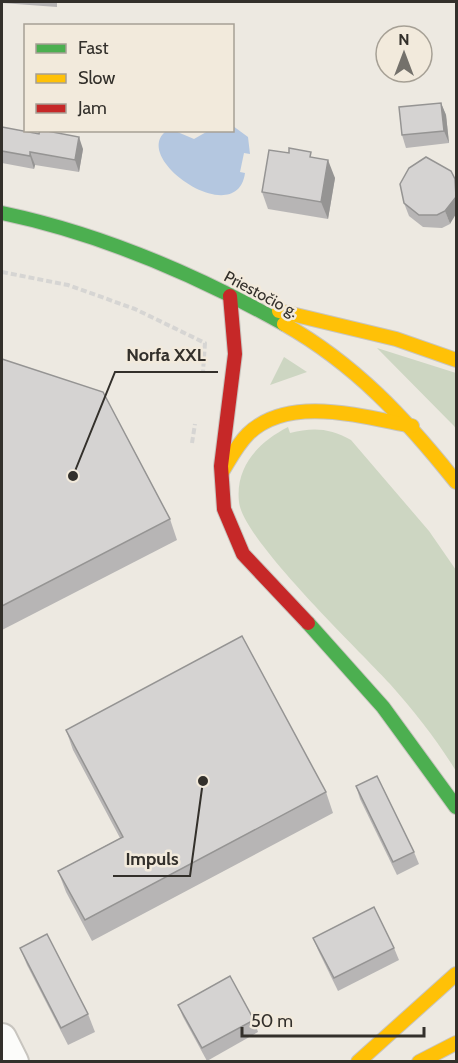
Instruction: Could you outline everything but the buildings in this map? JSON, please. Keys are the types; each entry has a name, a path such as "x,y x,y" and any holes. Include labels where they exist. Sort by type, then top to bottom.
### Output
{"main road":[{"name":"Priestočio g.","path":"2,213 68,227 127,246 249,304 317,345 353,370 412,426 456,482"},
{"path":"231,296 236,347 219,476 221,506 229,532 243,554 375,697 427,760 456,807"},
{"path":"249,304 396,339 456,360"},
{"path":"219,476 251,431 296,413 331,412 412,426"},
{"path":"358,1062 456,974"},
{"path":"419,1062 456,1042"}],"street":[{"path":"2,1038 14,1062"}],"green space":[{"path":"377,348 456,373 456,429 454,426"},
{"path":"284,357 307,372 270,385"},
{"path":"288,427 290,433 321,430 336,433 351,440 429,531 456,570 456,771 408,705 280,567 245,519 239,502 239,489 245,466 259,448"}],"water":[{"path":"234,127 248,137 250,154 244,153 240,172 245,173 238,189 224,195 207,193 190,185 174,173 162,158 159,144 165,132 177,132 194,139 206,132 234,132"}],"traffic: fast":[{"path":"2,213 112,244 182,272 284,324"},
{"path":"308,623 383,707 456,807"}],"traffic: slow":[{"path":"279,311 396,339 456,360"},
{"path":"284,324 334,357 378,394 418,436 456,482"},
{"path":"222,472 248,434 265,422 284,415 327,412 412,426"},
{"path":"358,1062 456,974"},
{"path":"419,1062 456,1043"}],"traffic: jam":[{"path":"230,296 235,354 221,466 224,509 243,554 308,623"}],"place":[{"name":"Norfa XXL","path":"73,476"},
{"name":"Impuls","path":"203,781"}]}
